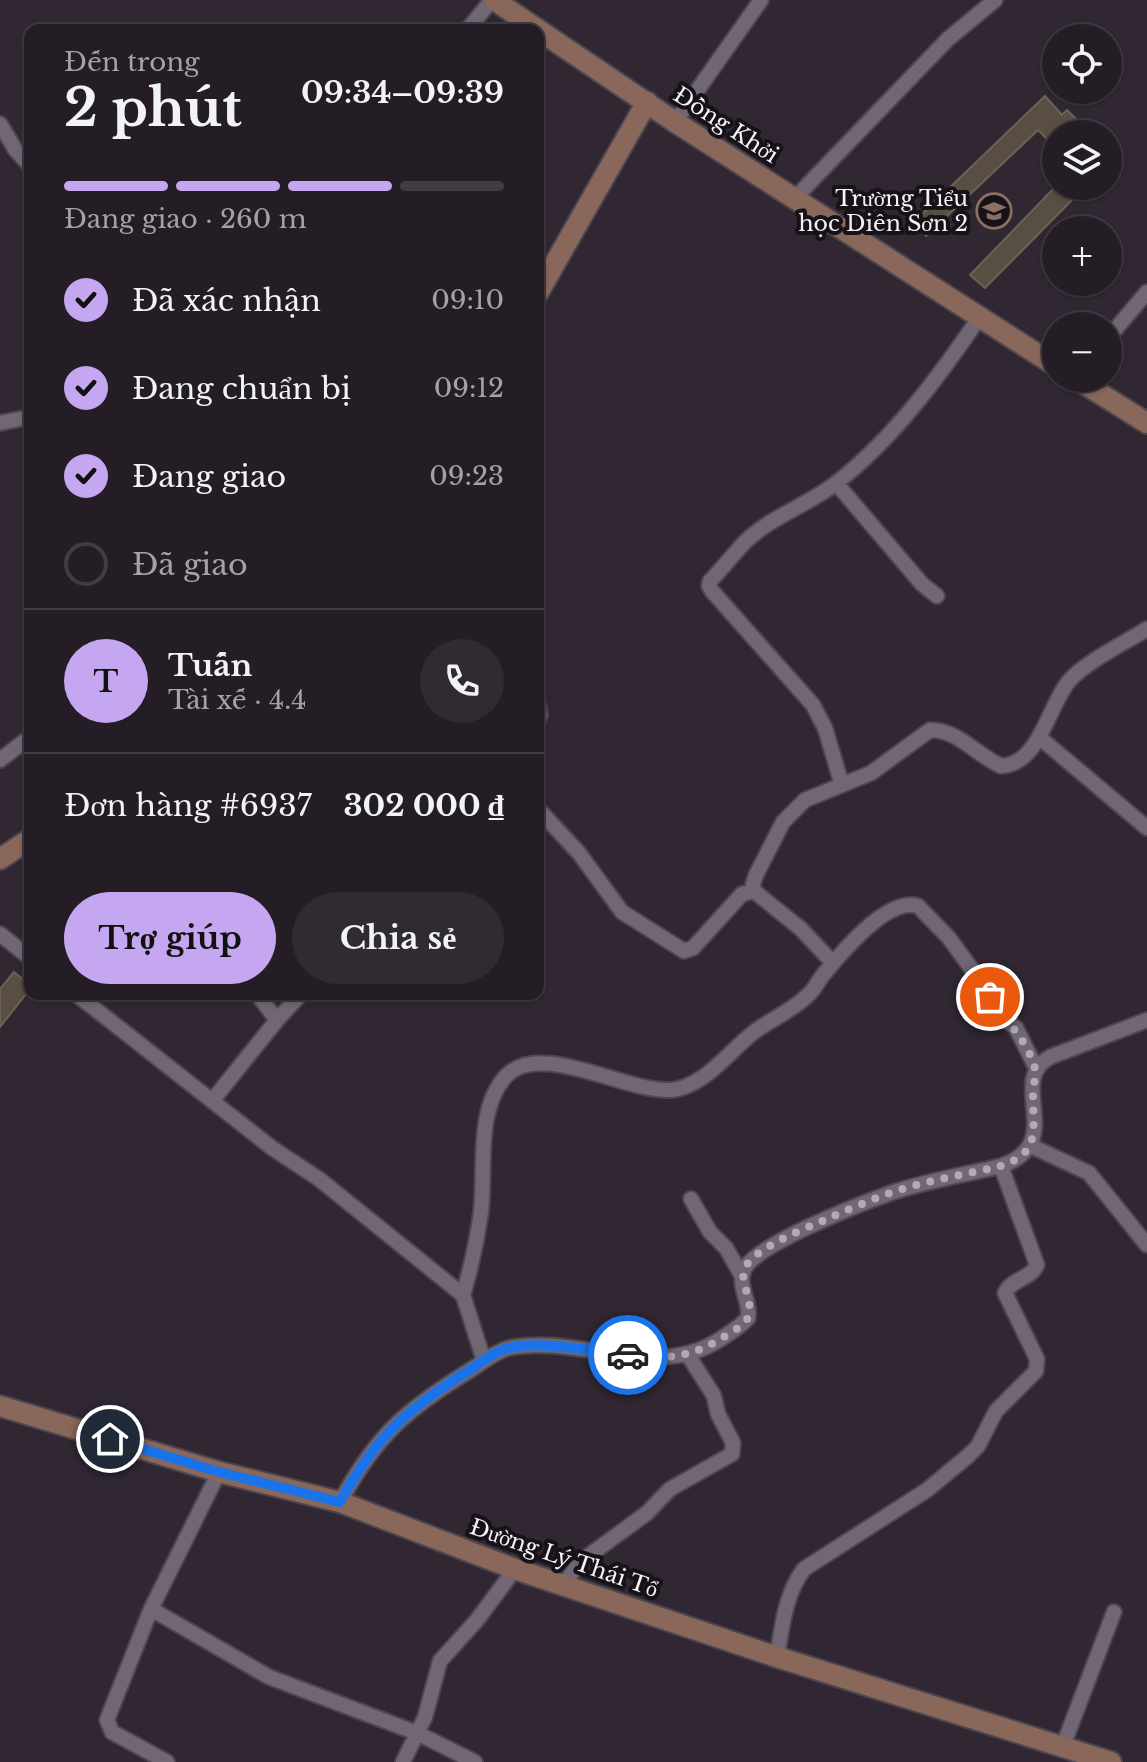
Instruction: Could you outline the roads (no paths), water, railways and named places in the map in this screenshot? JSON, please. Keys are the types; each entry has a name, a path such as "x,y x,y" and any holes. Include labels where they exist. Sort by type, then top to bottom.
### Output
{"street":[{"path":"472,24 493,0"},
{"name":"Đồng Khởi","path":"493,0 529,24"},
{"path":"675,122 761,0"},
{"path":"795,198 948,39 995,0"},
{"name":"Đồng Khởi","path":"544,34 675,122 1042,357"},
{"path":"544,282 647,102"},
{"path":"0,124 7,152"},
{"path":"1122,321 1147,292"},
{"path":"842,785 825,728 813,705 709,586 710,581 748,540 775,519 836,483 886,436 929,388 979,318"},
{"path":"1098,392 1147,423"},
{"path":"0,423 24,418"},
{"path":"836,483 922,584 937,596"},
{"path":"833,963 801,929 754,891 756,875 783,822 805,800 871,773 930,730 952,734 1001,766 1018,761 1039,737 1047,717 1069,682 1147,629"},
{"path":"1039,737 1147,828"},
{"path":"0,760 24,742"},
{"path":"544,815 572,844 622,912 684,951 693,948 742,894 754,891"},
{"path":"0,859 24,843"},
{"path":"484,1361 463,1295 475,1252 481,1208 482,1150 488,1118 505,1078 525,1064 544,1062 644,1087 680,1088 703,1077 752,1034 806,998 865,929 902,905 918,906 949,938 1001,1016 1016,1028 1036,1068 1031,1146 1017,1159 1001,1166 890,1193 809,1227 758,1254 746,1266 742,1276"},
{"path":"0,934 24,953"},
{"path":"84,1000 212,1101 319,1179 463,1295"},
{"path":"262,1000 277,1020"},
{"path":"212,1101 295,1000"},
{"path":"1036,1068 1050,1057 1147,1020"},
{"path":"1031,1146 1089,1173 1147,1245"},
{"path":"777,1657 786,1610 795,1583 804,1569 927,1490 968,1456 978,1446 996,1411 1036,1371 1037,1359 1005,1293 1009,1286 1034,1272 1037,1265 1001,1166"},
{"path":"340,1502 364,1462 400,1420 423,1399 504,1349 546,1347 658,1358 688,1355 708,1347 745,1321 749,1310 742,1276 691,1199"},
{"path":"564,1584 580,1562 647,1513 670,1489 732,1454 733,1443 721,1421 714,1396 688,1355"},
{"name":"Đường Lý Thái Tổ","path":"0,1406 219,1472 340,1502 515,1569 777,1657 1063,1746 1082,1757 1111,1762"},
{"path":"167,1762 112,1732 107,1720 151,1609 219,1472"},
{"path":"403,1762 425,1717 440,1661 477,1620 515,1569"},
{"path":"151,1609 269,1677 417,1733 475,1762"},
{"path":"1063,1746 1114,1612"}],"place":[{"name":"Trường Tiểu học Diên Sơn 2","path":"994,211"}]}
